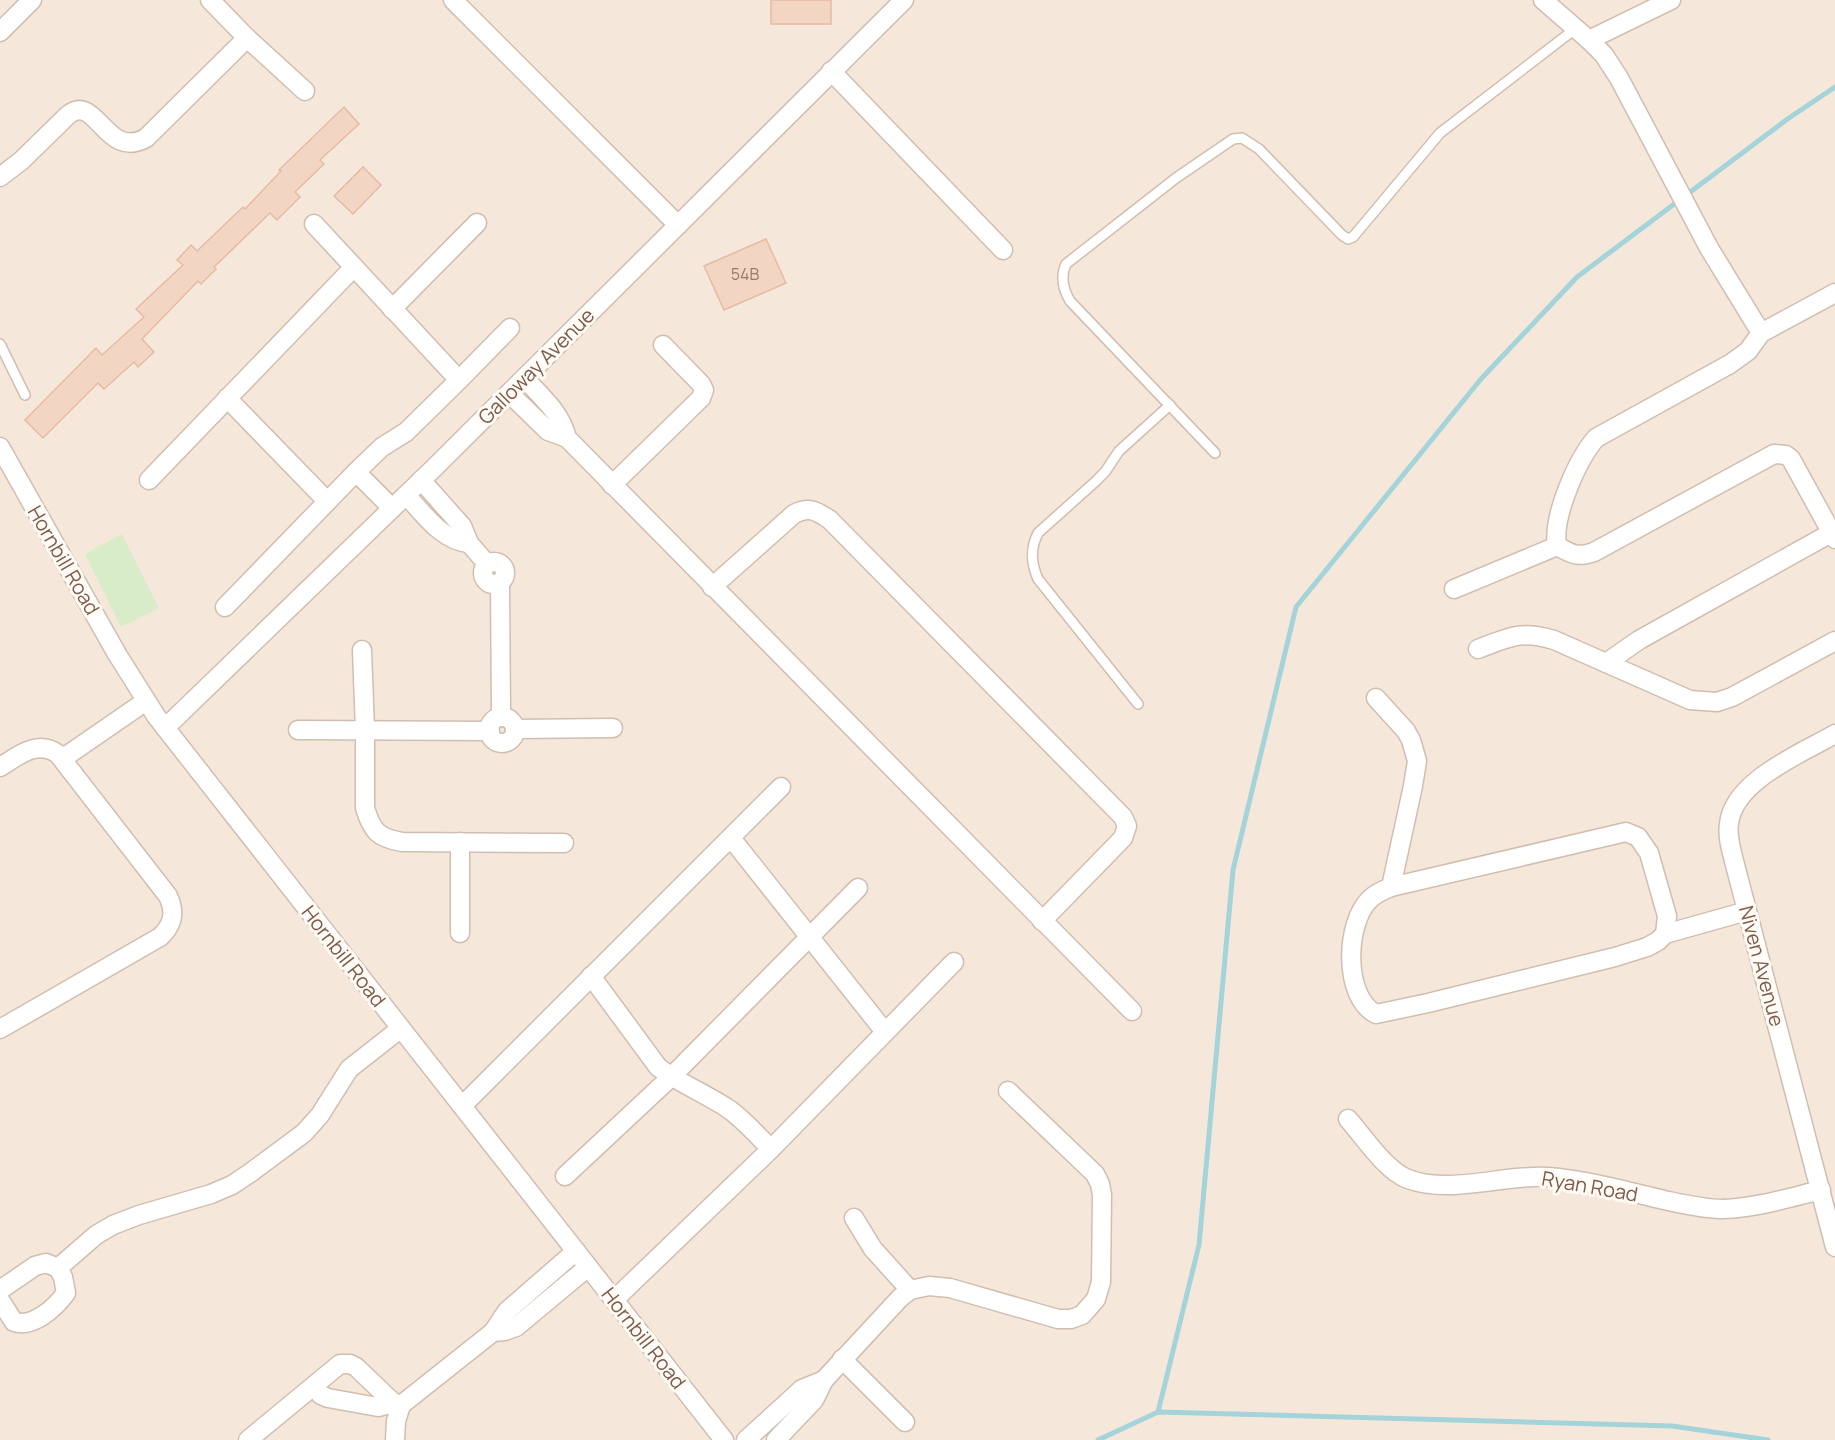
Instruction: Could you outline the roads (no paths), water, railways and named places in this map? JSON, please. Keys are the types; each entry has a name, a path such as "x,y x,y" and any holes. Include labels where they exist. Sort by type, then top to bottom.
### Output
{"street":[{"path":"0,32 32,0"},
{"path":"210,0 247,38 305,91"},
{"path":"453,0 678,225"},
{"name":"Galloway Avenue","path":"165,728 525,379 904,0"},
{"path":"1543,0 1604,55 1712,254 1761,333"},
{"path":"1582,34 1671,0"},
{"path":"0,177 76,110 86,110 116,138 124,142 138,142 146,138 247,38"},
{"path":"831,71 1003,250"},
{"path":"392,309 477,223"},
{"path":"314,224 459,380"},
{"path":"149,480 354,267"},
{"path":"1557,546 1556,533 1563,506 1582,458 1596,438 1735,361 1749,351 1761,333 1835,293"},
{"path":"225,607 356,472 382,447 406,432 510,327"},
{"path":"612,485 700,398 704,390 701,384 663,345"},
{"path":"525,379 553,408 567,438 612,485 1132,1011"},
{"path":"510,393 548,431 567,438"},
{"path":"227,398 327,501"},
{"name":"Hornbill Road","path":"0,447 146,701 165,728 615,1299 719,1438"},
{"path":"1454,589 1557,546 1577,556 1584,556 1767,457 1781,453 1791,459 1833,536 1639,640 1606,663"},
{"path":"356,472 392,508"},
{"path":"421,480 462,526 469,543 487,564 497,562 504,569 503,579 500,582 502,725"},
{"path":"406,495 451,538 457,542 469,543"},
{"path":"712,587 787,520 801,511 810,509 830,520 1123,817 1127,826 1123,838 1042,921"},
{"path":"1478,649 1515,635 1527,634 1554,640 1690,700 1717,702 1732,697 1835,640"},
{"path":"362,650 365,808 375,831 385,839 402,842 564,843"},
{"path":"1376,698 1406,731 1417,761 1391,887"},
{"path":"62,759 146,701"},
{"path":"298,730 502,725 613,729"},
{"name":"Niven Avenue","path":"1835,734 1758,780 1740,798 1728,825 1747,911 1826,1188 1835,1247"},
{"path":"0,767 26,752 44,747 51,749 62,759 168,896 173,919 168,930 160,937 0,1029"},
{"path":"462,1107 781,787"},
{"path":"1665,934 1667,916 1648,853 1638,837 1626,832 1391,887 1370,899 1359,917 1351,950 1352,964 1359,997 1363,1004 1377,1014 1614,957 1647,947 1665,934 1747,911"},
{"path":"731,838 885,1032"},
{"path":"460,842 460,933"},
{"path":"565,1176 671,1077 858,888"},
{"path":"615,1299 771,1149 954,962"},
{"path":"591,976 658,1067 671,1077 733,1112 771,1149"},
{"path":"58,1269 96,1235 113,1225 211,1194 232,1185 250,1173 304,1133 320,1115 349,1069 400,1029"},
{"path":"776,1440 814,1400 824,1380 842,1359 910,1290 929,1286 950,1288 1058,1319 1077,1318 1088,1310 1096,1299 1102,1270 1100,1184 1095,1174 1008,1091"},
{"name":"Ryan Road","path":"1348,1119 1392,1169 1407,1179 1425,1184 1547,1177 1574,1180 1688,1205 1721,1209 1750,1207 1826,1188"},
{"path":"854,1218 873,1249 910,1290"},
{"path":"314,1386 324,1397 328,1398 378,1407 397,1405 493,1332 507,1311 576,1251"},
{"path":"0,1291 36,1266 46,1263 58,1269 63,1277 66,1293 59,1302 30,1323 14,1322 0,1300"},
{"path":"493,1332 516,1327 588,1267"},
{"path":"842,1359 905,1422"},
{"path":"248,1440 335,1367 344,1363 353,1365 397,1405"},
{"path":"746,1440 802,1389 824,1380"},
{"path":"395,1440 397,1405"}],"lane":[{"path":"1215,453 1070,301 1065,292 1063,270 1070,258 1176,178 1233,139 1242,138 1259,149 1342,235 1348,238 1353,237 1440,133 1582,34"},
{"path":"0,344 25,395"},
{"path":"1138,704 1038,579 1032,558 1034,541 1038,533 1096,481 1119,452 1170,405"}],"waterway":[{"path":"1158,1412 1199,1245 1233,870 1296,607 1481,379 1577,277 1786,120 1835,87"},
{"path":"1098,1440 1158,1412 1672,1426 1768,1440"}]}
